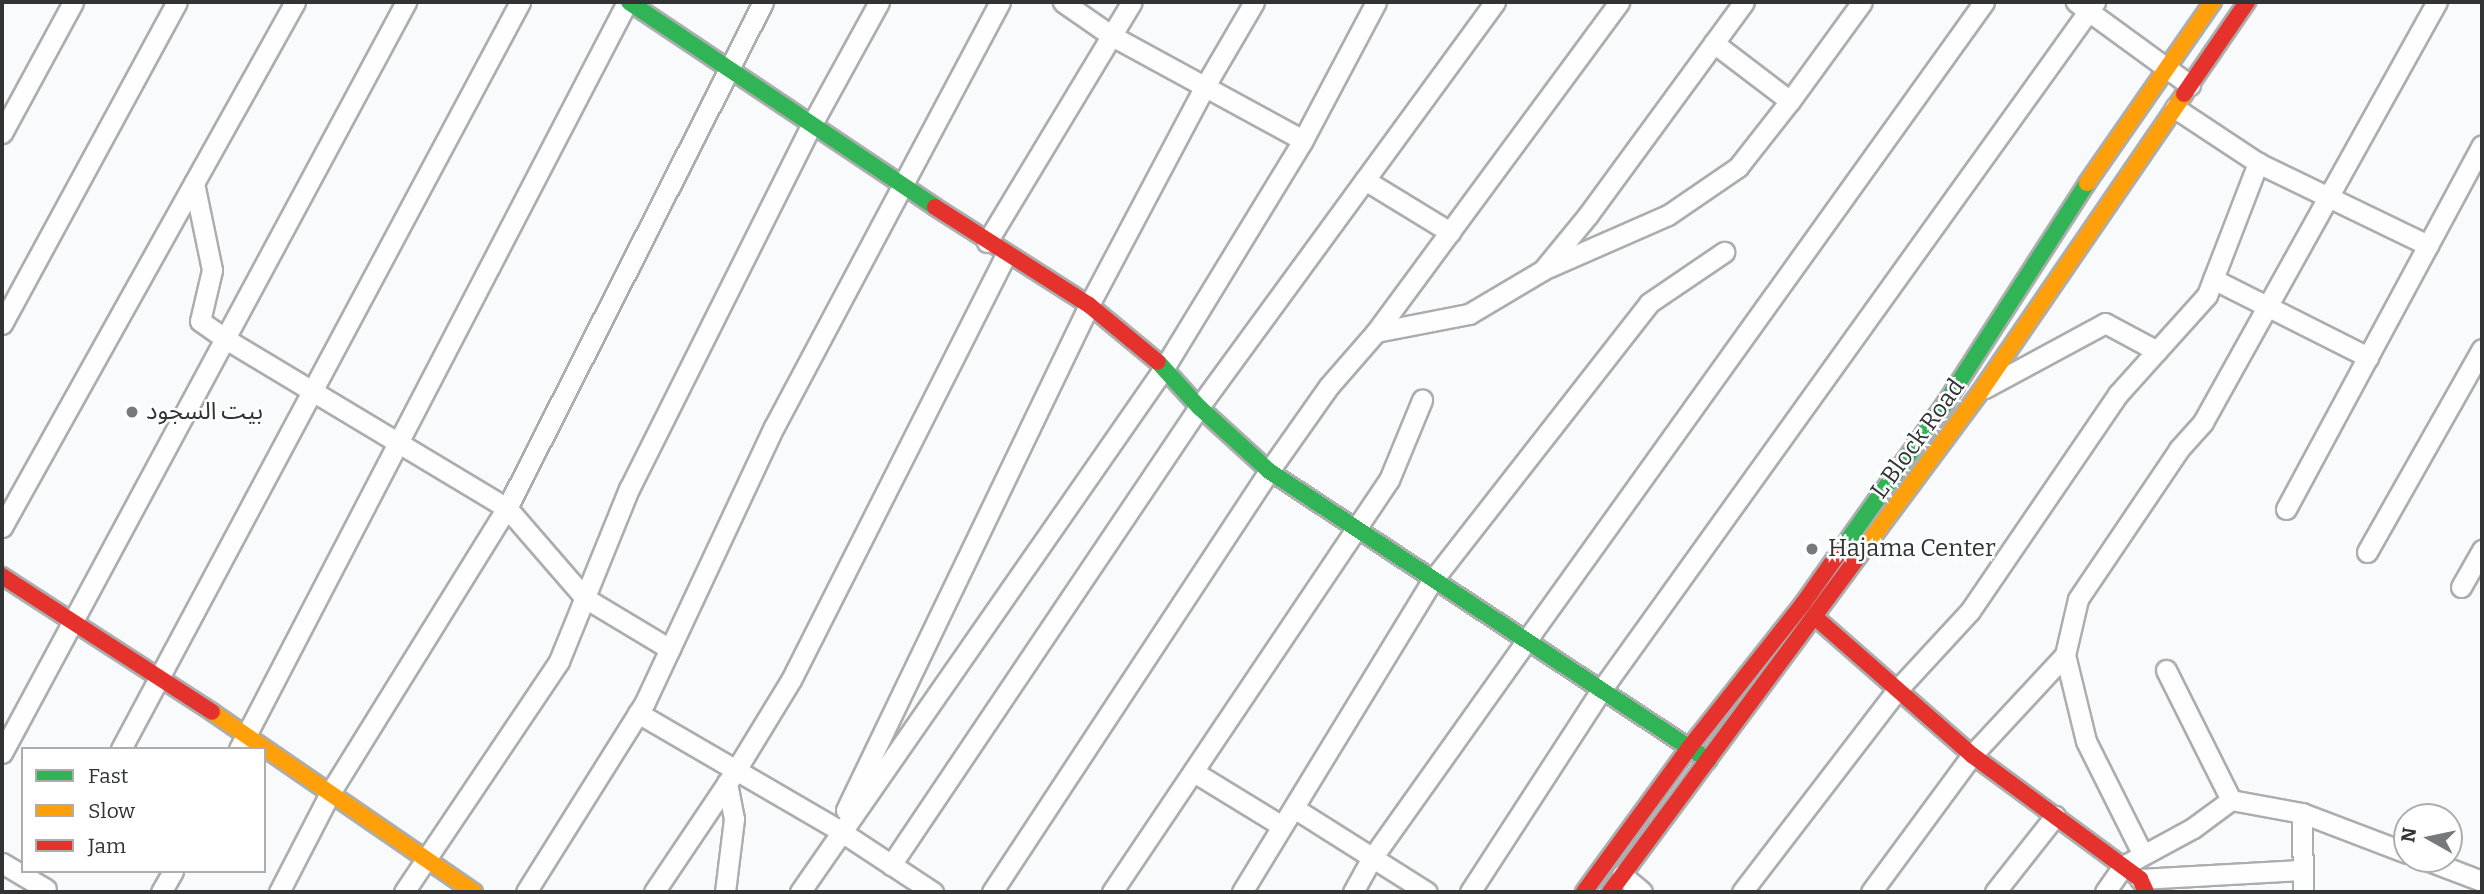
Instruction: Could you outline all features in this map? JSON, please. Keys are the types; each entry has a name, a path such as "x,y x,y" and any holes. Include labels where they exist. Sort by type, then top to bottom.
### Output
{"street":[{"path":"2,133 73,2"},
{"path":"2,324 177,2"},
{"path":"2,527 295,2"},
{"path":"2,753 406,2"},
{"path":"122,747 520,2"},
{"path":"2,576 160,677 243,742 628,2 987,242 1089,306 1164,368 1199,407 1269,471 1708,760"},
{"path":"279,892 330,793 507,508 726,68 762,2"},
{"path":"404,892 559,661 629,489 813,124 880,2"},
{"path":"526,892 638,713 774,427 901,183 1000,2"},
{"path":"1063,2 1112,36 1303,140"},
{"path":"987,242 1132,2"},
{"path":"839,831 1089,306 1205,86 1254,2"},
{"path":"800,892 839,831 1164,368 1303,140 1376,2"},
{"path":"891,864 1199,407 1495,2"},
{"path":"992,892 1269,471 1329,386 1376,332 1619,2"},
{"path":"1543,270 1588,215 1744,2"},
{"path":"1376,332 1469,314 1543,270 1668,215 1738,167 1790,102 1862,2"},
{"path":"1353,892 1372,859 1526,641 1983,2"},
{"name":"L Block Road","path":"1584,892 1689,748 1801,605 1946,402 2032,264 2165,67 2213,2"},
{"name":"L Block Road","path":"1610,892 1982,391 2247,2"},
{"path":"2142,853 2086,741 2065,654 2078,599 2179,449 2203,422 2437,2"},
{"path":"1470,892 1602,689 2086,5 2190,85"},
{"path":"1714,43 1790,102"},
{"path":"2175,108 2258,163 2428,245"},
{"path":"2286,509 2482,145"},
{"path":"1742,892 1898,689 1970,611 2118,394 2207,295 2258,163"},
{"path":"1365,180 1450,232"},
{"path":"194,183 212,270 200,321 507,508 585,598 670,649"},
{"path":"1242,892 1432,580 1649,303 1724,252"},
{"path":"654,892 732,776 797,668 1006,254"},
{"path":"2213,278 2368,357"},
{"path":"1982,391 2105,323 2157,351"},
{"path":"2367,552 2482,349"},
{"path":"1112,892 1389,480 1422,400"},
{"path":"2461,587 2482,550"},
{"path":"1816,618 1972,755 2123,866 2143,886 2301,870"},
{"path":"1871,892 1972,755 2065,654"},
{"path":"2166,670 2231,800"},
{"path":"638,713 732,776 839,831 891,864 925,890"},
{"path":"266,755 330,793 474,892"},
{"path":"1194,772 1282,826"},
{"path":"725,892 734,819 732,776"},
{"path":"2105,892 2123,866 2142,853 2193,828 2231,800 2302,813 2393,848"},
{"path":"1294,808 1427,892"},
{"path":"2302,813 2301,870 2304,892"},
{"path":"1995,892 2055,816"},
{"path":"2,863 21,871"},
{"path":"24,873 49,884"},
{"path":"161,892 172,873"},
{"path":"2453,873 2474,883"},
{"path":"1622,875 1642,892"}],"traffic: fast":[{"path":"629,2 935,207"},
{"path":"1841,550 1946,402 2087,183"},
{"path":"1158,362 1199,407 1269,471 1708,760"}],"traffic: slow":[{"path":"2087,183 2213,2"},
{"path":"1860,554 1981,391 2184,94"},
{"path":"212,712 263,747"},
{"path":"266,749 474,892"}],"traffic: jam":[{"path":"2184,94 2247,2"},
{"path":"935,207 1089,305 1158,362"},
{"path":"1584,892 1689,748 1802,605 1841,550"},
{"path":"1610,892 1860,554"},
{"path":"2,576 212,712"},
{"path":"1816,618 1972,755 2140,879 2146,892"}],"place":[{"name":"بیت السجود","path":"132,412"},
{"name":"Hajama Center","path":"1812,549"}]}
